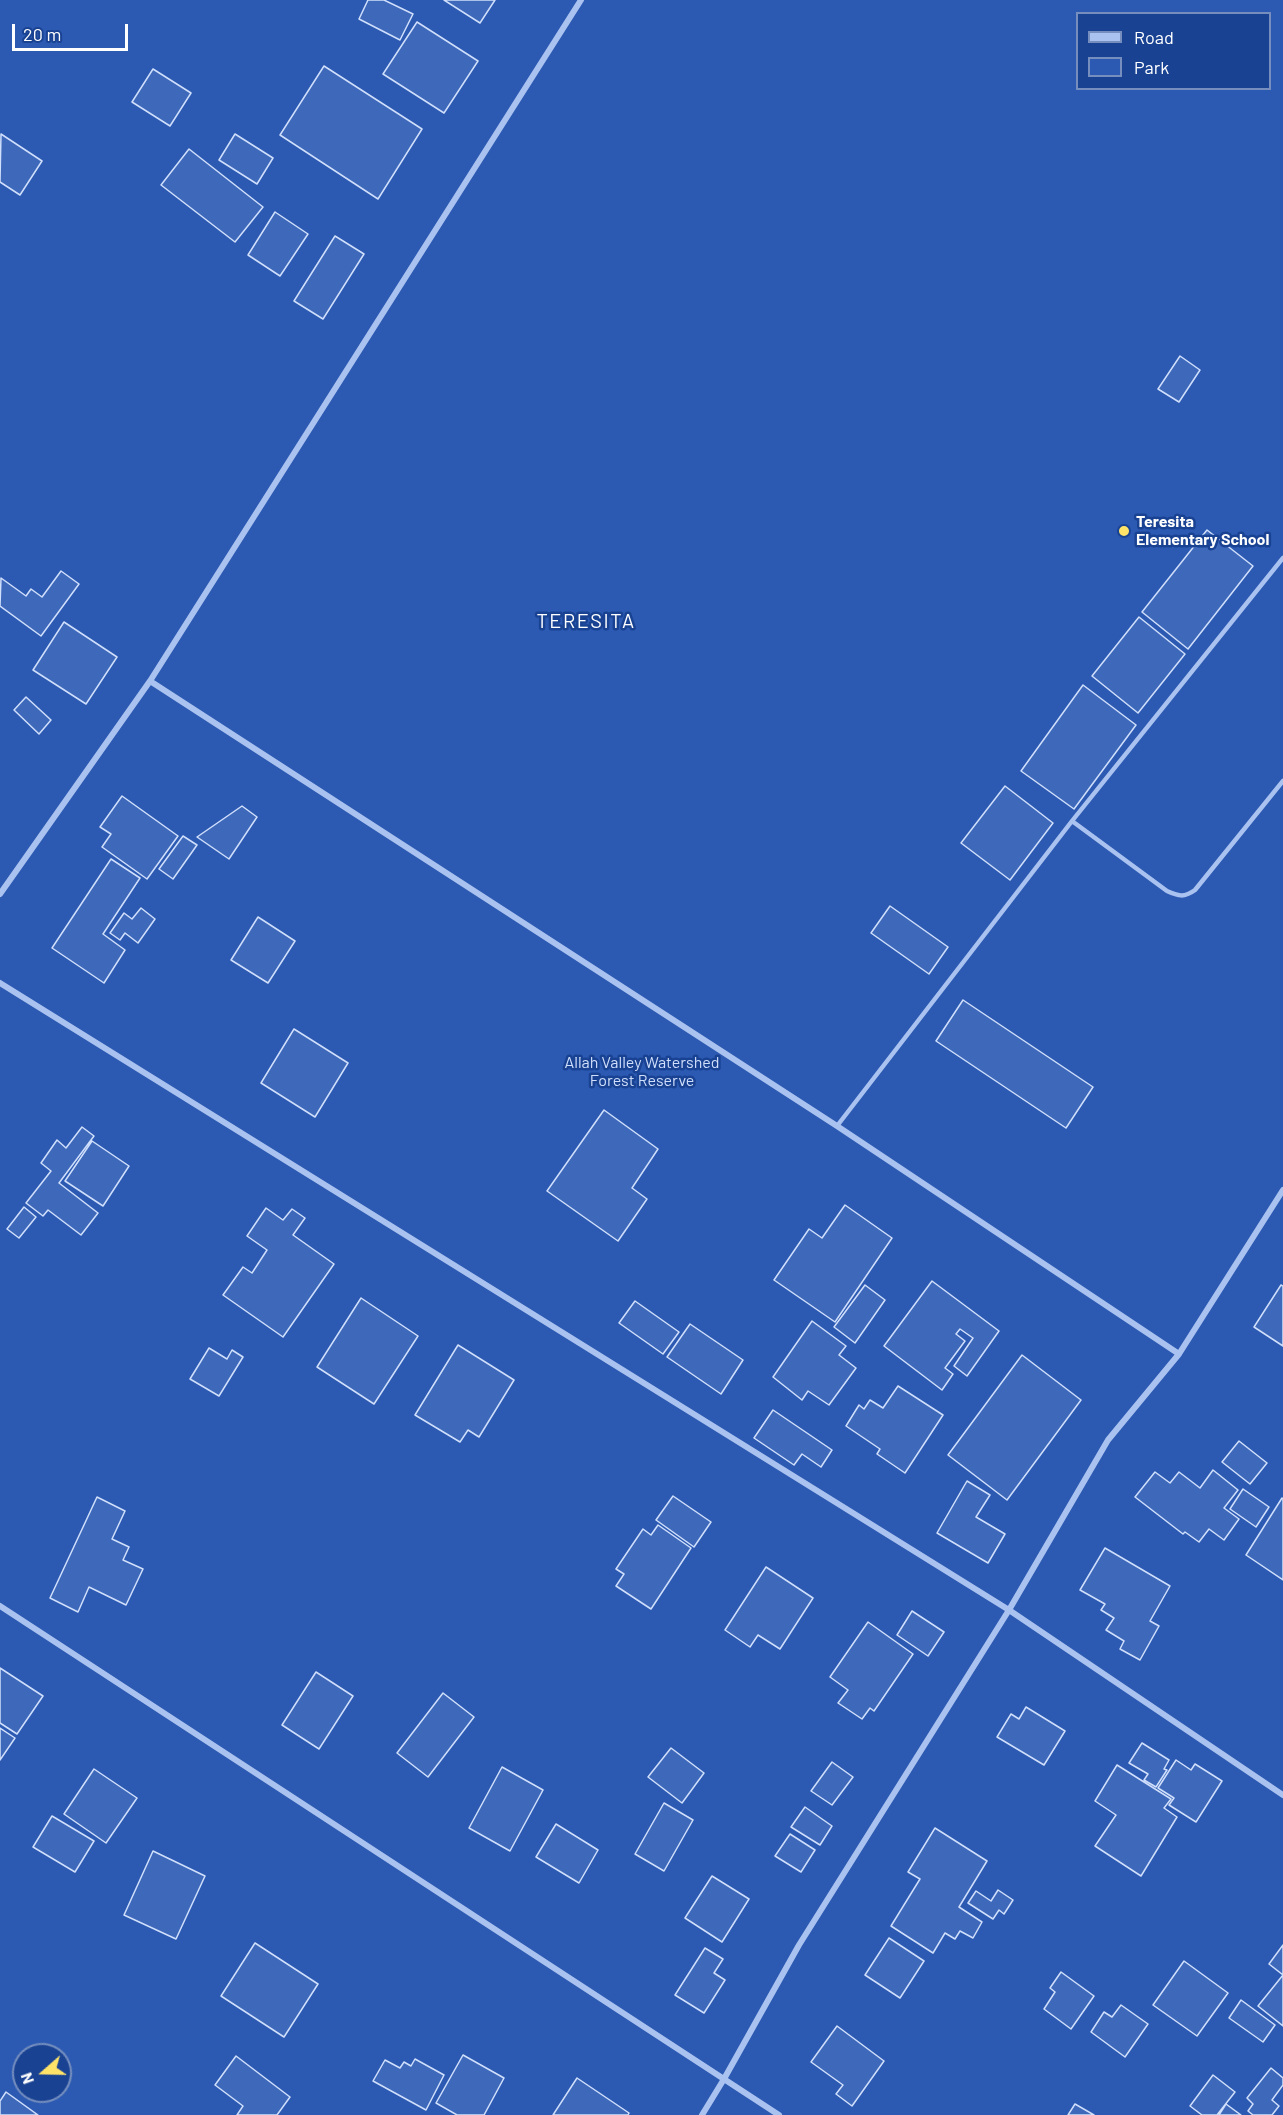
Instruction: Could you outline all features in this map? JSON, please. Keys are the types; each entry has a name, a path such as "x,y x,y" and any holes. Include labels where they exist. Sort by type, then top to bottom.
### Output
{"street":[{"path":"0,894 150,681 581,0"},
{"path":"150,681 837,1126 1179,1354"},
{"path":"0,983 1009,1610 1283,1795"},
{"path":"702,2115 799,1945 1009,1610 1108,1440 1179,1354 1283,1190"},
{"path":"0,1606 779,2115"}],"lane":[{"path":"837,1126 1072,821 1283,558"},
{"path":"1072,821 1167,891 1178,896 1187,896 1195,890 1280,789 1283,782"}],"green space":[{"name":"Allah Valley Watershed Forest Reserve","path":"0,0 1283,0 1283,2115 0,2115"}],"building":[{"path":"368,0 384,0 413,14 400,40 359,19"},
{"path":"444,0 495,0 480,23"},
{"path":"417,22 478,61 444,113 383,74"},
{"path":"324,66 422,129 378,199 280,135"},
{"path":"153,69 191,93 170,126 132,102"},
{"path":"1,134 42,161 20,195 0,182"},
{"path":"235,134 273,158 257,184 219,160"},
{"path":"189,149 263,207 235,242 161,185"},
{"path":"275,212 308,234 280,276 248,255"},
{"path":"335,236 364,254 323,319 294,301"},
{"path":"1180,356 1200,370 1179,402 1158,389"},
{"path":"1207,530 1253,566 1188,649 1142,612"},
{"path":"61,571 79,584 41,636 0,606 1,578 26,596 31,589 42,597"},
{"path":"1139,617 1185,654 1138,713 1092,676"},
{"path":"64,622 117,657 86,704 33,670"},
{"path":"1083,685 1136,725 1074,809 1021,771"},
{"path":"26,697 51,720 39,734 14,710"},
{"path":"1005,786 1053,823 1010,880 961,843"},
{"path":"122,796 178,836 147,879 102,847 111,834 100,827"},
{"path":"242,806 257,817 229,859 197,837"},
{"path":"183,836 197,845 173,879 159,869"},
{"path":"111,859 140,878 103,934 125,950 104,983 52,948"},
{"path":"890,906 948,947 929,974 871,933"},
{"path":"141,908 155,919 138,943 125,933 120,940 110,933 124,913 132,919"},
{"path":"258,917 295,941 268,983 231,960"},
{"path":"963,1000 1093,1087 1066,1128 936,1041"},
{"path":"294,1029 348,1063 315,1117 261,1083"},
{"path":"604,1110 658,1149 632,1188 647,1199 618,1241 547,1191"},
{"path":"82,1127 94,1136 59,1183 98,1213 81,1235 48,1210 43,1216 26,1203 51,1171 41,1163 57,1140 66,1148"},
{"path":"92,1141 129,1166 103,1206 65,1181"},
{"path":"845,1205 892,1238 835,1322 774,1280 809,1229 822,1238"},
{"path":"24,1207 36,1217 19,1238 7,1229"},
{"path":"266,1208 283,1220 292,1209 305,1218 293,1235 334,1264 283,1337 223,1295 243,1267 252,1273 267,1250 247,1236"},
{"path":"932,1281 999,1331 967,1376 954,1366 973,1338 960,1329 956,1334 965,1341 945,1368 953,1374 942,1390 884,1346"},
{"path":"865,1285 885,1300 855,1343 834,1327"},
{"path":"1281,1285 1283,1286 1283,1346 1254,1327"},
{"path":"361,1298 418,1336 374,1404 317,1367"},
{"path":"635,1301 679,1332 663,1354 619,1323"},
{"path":"812,1321 846,1346 839,1355 856,1368 829,1405 808,1391 802,1400 773,1377"},
{"path":"690,1324 743,1360 721,1394 667,1357"},
{"path":"458,1345 514,1380 479,1437 468,1430 460,1442 415,1415"},
{"path":"209,1348 227,1359 232,1350 243,1357 219,1396 190,1379"},
{"path":"1022,1355 1081,1400 1007,1500 948,1455"},
{"path":"898,1386 943,1415 905,1473 877,1454 880,1449 846,1426 859,1405 864,1409 870,1400 883,1408"},
{"path":"773,1410 832,1450 821,1467 802,1454 794,1465 754,1438"},
{"path":"1239,1441 1267,1463 1250,1484 1222,1462"},
{"path":"1213,1470 1238,1490 1224,1508 1239,1519 1224,1540 1209,1529 1199,1542 1185,1532 1183,1534 1135,1497 1155,1472 1170,1483 1179,1472 1200,1488"},
{"path":"967,1481 990,1495 976,1517 1005,1534 988,1563 937,1533"},
{"path":"1243,1489 1269,1507 1256,1527 1230,1509"},
{"path":"673,1496 711,1522 694,1547 656,1520"},
{"path":"97,1497 125,1511 112,1539 129,1547 123,1560 143,1569 126,1605 89,1587 78,1612 50,1598"},
{"path":"1283,1499 1283,1580 1246,1555"},
{"path":"658,1525 691,1548 651,1609 616,1586 624,1574 616,1569 643,1529 651,1535"},
{"path":"1105,1548 1170,1586 1150,1621 1159,1626 1140,1660 1120,1649 1124,1641 1106,1630 1114,1618 1101,1610 1105,1604 1080,1590"},
{"path":"766,1567 813,1598 780,1649 758,1635 750,1647 725,1630"},
{"path":"912,1611 944,1632 928,1656 897,1635"},
{"path":"868,1622 913,1654 874,1711 870,1708 862,1719 838,1703 848,1690 830,1677"},
{"path":"0,1668 43,1696 17,1734 0,1723"},
{"path":"316,1672 353,1696 319,1749 282,1725"},
{"path":"443,1693 474,1717 428,1777 397,1753"},
{"path":"1026,1707 1065,1731 1044,1765 997,1737 1011,1714 1019,1719"},
{"path":"0,1728 15,1738 0,1760"},
{"path":"1142,1743 1169,1760 1164,1769 1167,1770 1156,1787 1144,1780 1148,1774 1129,1763"},
{"path":"671,1748 704,1773 682,1803 648,1777"},
{"path":"1176,1760 1191,1770 1195,1764 1222,1781 1196,1822 1169,1805 1174,1798 1158,1788"},
{"path":"832,1762 853,1777 832,1805 811,1791"},
{"path":"1117,1765 1171,1799 1164,1808 1177,1817 1141,1876 1095,1846 1116,1815 1095,1801"},
{"path":"502,1767 543,1790 510,1851 469,1828"},
{"path":"94,1769 137,1798 106,1843 64,1814"},
{"path":"664,1803 693,1820 664,1871 635,1854"},
{"path":"805,1807 832,1826 820,1845 791,1827"},
{"path":"52,1816 94,1841 75,1872 33,1847"},
{"path":"556,1824 598,1850 579,1883 536,1857"},
{"path":"935,1828 987,1861 959,1907 982,1922 973,1938 960,1931 955,1939 945,1933 933,1953 891,1926 920,1879 908,1872"},
{"path":"790,1834 815,1850 801,1872 775,1856"},
{"path":"153,1851 205,1876 176,1939 124,1915"},
{"path":"712,1876 749,1899 722,1942 685,1918"},
{"path":"998,1890 1013,1900 1004,1914 999,1910 993,1919 968,1903 976,1891 991,1901"},
{"path":"889,1938 924,1961 900,1998 865,1975"},
{"path":"255,1943 318,1984 284,2037 221,1996"},
{"path":"1283,1945 1283,1975 1269,1964"},
{"path":"705,1948 723,1959 714,1973 725,1980 704,2013 675,1995"},
{"path":"1184,1961 1228,1993 1197,2036 1153,2005"},
{"path":"1061,1972 1094,1996 1071,2029 1044,2009 1055,1992 1050,1988"},
{"path":"1283,1975 1283,2026 1258,2006"},
{"path":"1241,2000 1275,2025 1263,2042 1229,2018"},
{"path":"1121,2005 1148,2024 1125,2057 1091,2032 1104,2012 1112,2017"},
{"path":"837,2026 884,2061 852,2106 836,2094 843,2085 811,2062"},
{"path":"463,2055 504,2078 484,2115 457,2115 436,2103"},
{"path":"236,2056 290,2097 277,2115 237,2115 243,2106 215,2085"},
{"path":"415,2059 444,2075 426,2110 373,2081 385,2060 400,2068 404,2062 411,2066"},
{"path":"1271,2068 1283,2078 1283,2085 1272,2100 1279,2106 1272,2115 1253,2115 1248,2111 1253,2104 1247,2098"},
{"path":"1213,2075 1235,2092 1217,2115 1202,2115 1190,2106"},
{"path":"577,2078 629,2113 628,2115 553,2115"},
{"path":"6,2092 12,2096 12,2103 21,2103 38,2115 0,2115 0,2101"},
{"path":"1075,2104 1094,2115 1068,2115"},
{"path":"1226,2104 1241,2115 1219,2115"}],"place":[{"name":"Teresita Elementary School","path":"1124,531"}],"district":[{"name":"TERESITA","path":"586,621"}]}
